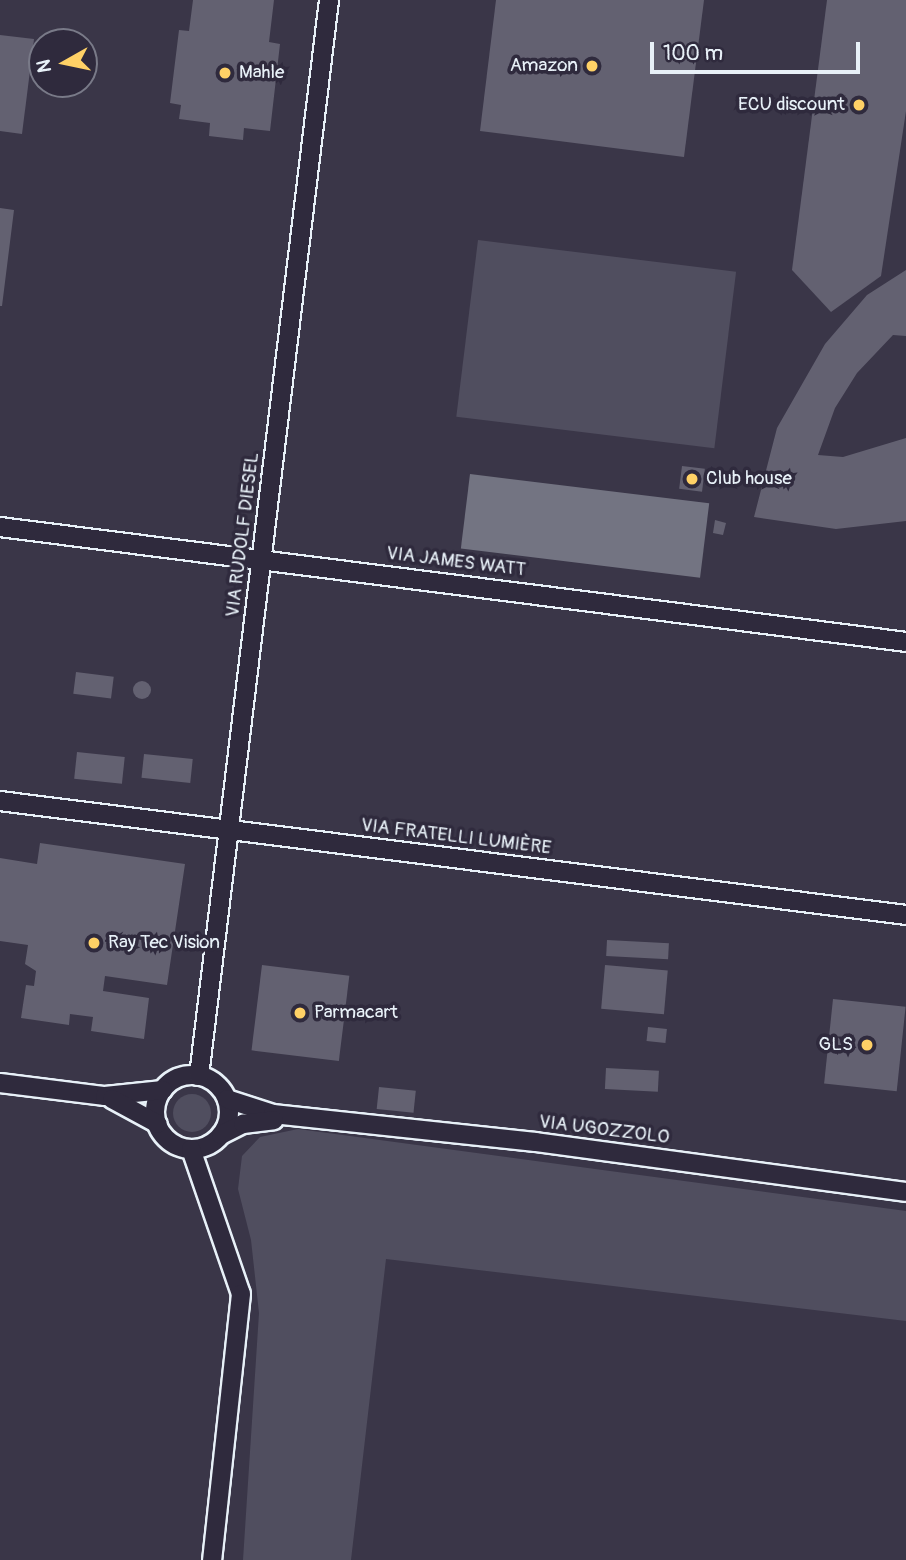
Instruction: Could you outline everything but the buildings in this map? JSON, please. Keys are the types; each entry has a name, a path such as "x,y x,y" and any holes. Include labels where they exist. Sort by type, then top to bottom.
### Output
{"street":[{"name":"VIA RUDOLF DIESEL","path":"199,1076 329,0"},
{"name":"VIA JAMES WATT","path":"0,527 261,558 906,642"},
{"name":"VIA FRATELLI LUMIÈRE","path":"0,801 906,915"},
{"path":"105,1096 138,1109 158,1124 170,1142 191,1149 213,1143 221,1135 227,1124 227,1099 216,1084 199,1076 179,1078 163,1090 158,1101 158,1124"},
{"path":"0,1083 105,1096 163,1090"},
{"name":"VIA UGOZZOLO","path":"227,1099 251,1110 295,1117 536,1142 906,1192"},
{"name":"VIA UGOZZOLO","path":"221,1135 243,1124 295,1117"},
{"path":"191,1149 241,1294 212,1560"}],"shaded area":[{"path":"478,240 736,272 714,448 456,417"},
{"path":"192,1094 206,1099 211,1113 206,1127 192,1132 178,1127 173,1113 178,1099"},
{"path":"298,1129 906,1211 906,1321 386,1259 351,1560 243,1560 259,1313 251,1240 238,1189 242,1156 260,1137"}],"water":[{"path":"470,474 709,503 700,578 461,548"}],"place":[{"name":"Amazon","path":"592,66"},
{"name":"Mahle","path":"225,73"},
{"name":"ECU discount","path":"859,105"},
{"name":"Club house","path":"692,479"},
{"name":"Ray Tec Vision","path":"94,943"},
{"name":"Parmacart","path":"300,1013"},
{"name":"GLS","path":"867,1045"}]}
